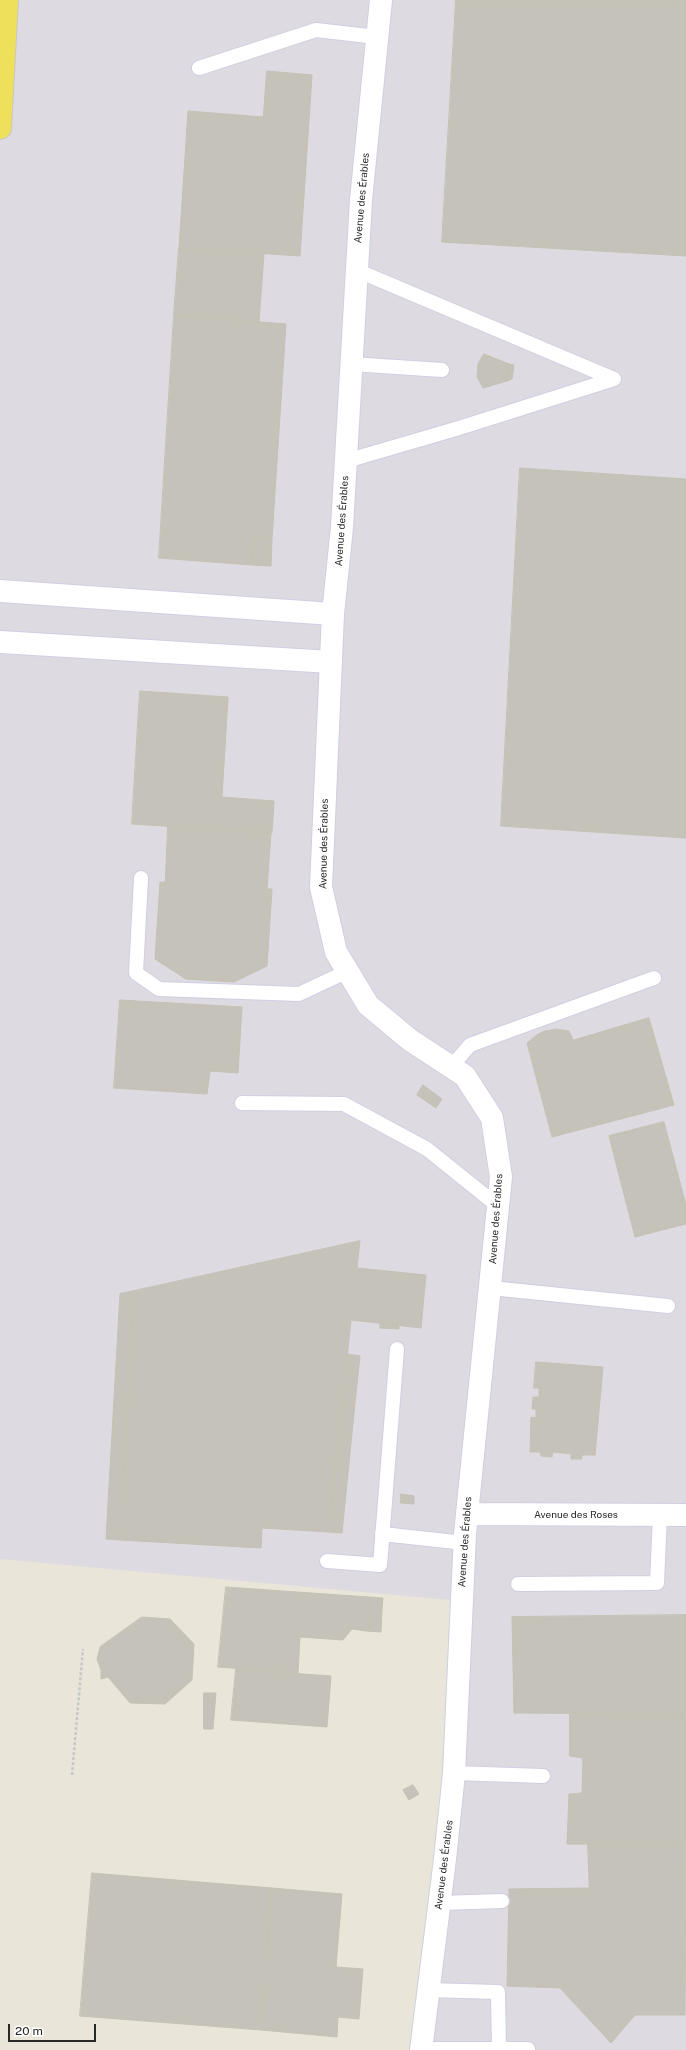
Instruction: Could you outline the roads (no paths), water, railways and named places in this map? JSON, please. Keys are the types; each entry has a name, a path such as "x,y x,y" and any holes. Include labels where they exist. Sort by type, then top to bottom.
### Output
{"main road":[{"path":"0,128 7,0"}],"street":[{"name":"Avenue des Érables","path":"381,0 361,200 356,270 342,527 333,614 321,887 336,952 368,1005 410,1040 465,1076 492,1118 501,1177 467,1514 454,1773 440,1902 421,2049"},
{"path":"0,591 333,614"},
{"path":"0,642 331,662"},
{"name":"Avenue des Roses","path":"467,1514 686,1515"}],"lane":[{"path":"198,68 316,30 378,37"},
{"path":"346,461 459,428 614,379 356,270"},
{"path":"351,364 442,370"},
{"path":"141,878 136,973 159,989 299,994 348,971"},
{"path":"451,1067 470,1045 654,978"},
{"path":"242,1103 344,1104 428,1149 498,1206"},
{"path":"490,1288 668,1306"},
{"path":"327,1561 380,1565 398,1348"},
{"path":"518,1584 657,1584 660,1515"},
{"path":"382,1534 465,1543"},
{"path":"454,1773 542,1776"},
{"path":"440,1902 502,1901"},
{"path":"428,1990 498,1992 498,2049"},
{"path":"421,2049 528,2049"}]}
